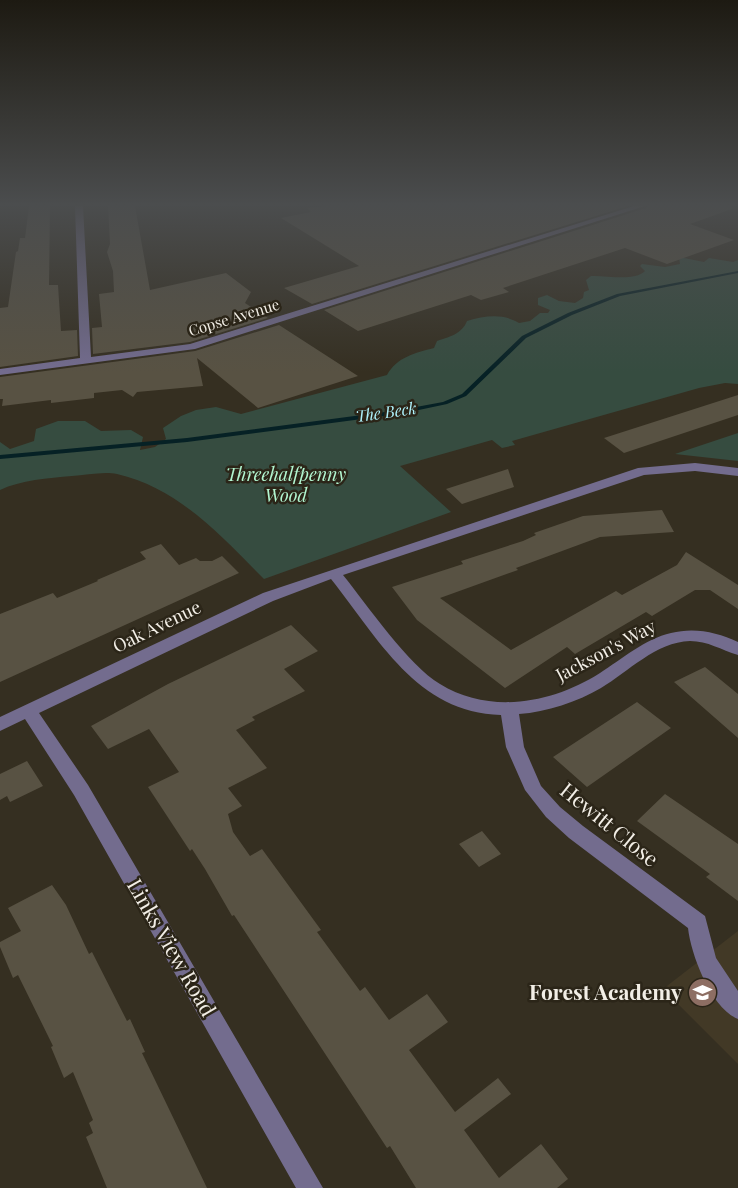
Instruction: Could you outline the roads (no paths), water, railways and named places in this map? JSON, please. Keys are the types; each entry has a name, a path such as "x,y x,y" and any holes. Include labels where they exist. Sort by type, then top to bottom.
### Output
{"street":[{"path":"82,261 86,361"},
{"name":"Copse Avenue","path":"0,372 194,346 464,261"},
{"name":"Oak Avenue","path":"0,724 245,607 334,573 643,471 695,467 738,472"},
{"name":"Jackson's Way","path":"334,573 414,673 443,696 474,707 532,706 570,695 588,687 670,639 707,637 738,649"},
{"name":"Hewitt Close","path":"509,708 515,747 522,769 534,790 576,832 698,923 699,944 709,969 722,990 738,1008"},
{"name":"Links View Road","path":"28,710 81,790 310,1188"}],"waterway":[{"name":"The Beck","path":"0,457 187,440 400,412 445,403 464,395 524,337 570,314 619,295 738,272"}],"place":[{"name":"Forest Academy","path":"703,993"}],"park label":[{"name":"Threehalfpenny Wood","path":"286,485"}]}
